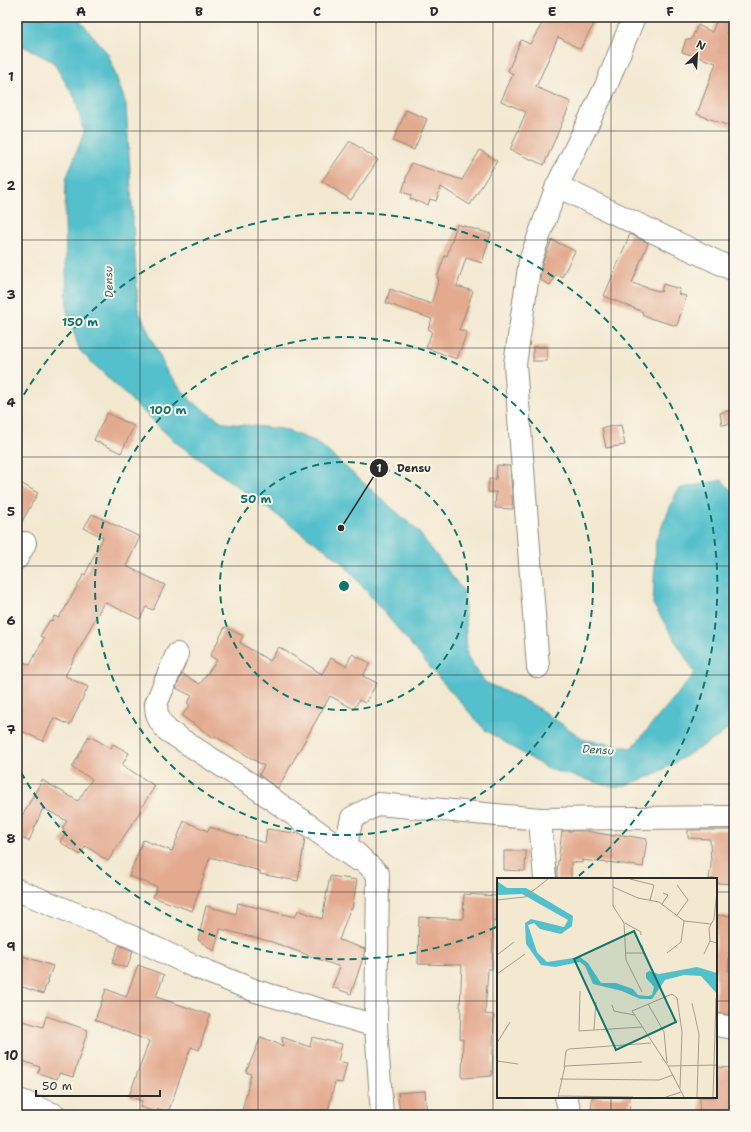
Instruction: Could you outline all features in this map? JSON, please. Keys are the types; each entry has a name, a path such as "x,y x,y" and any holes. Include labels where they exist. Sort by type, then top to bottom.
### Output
{"street":[{"path":"538,668 516,364 530,260 557,186 606,86 634,17"},
{"path":"557,186 734,270"},
{"path":"177,654 156,704 156,712 162,726 258,790 378,874"},
{"path":"382,1115 376,1026 378,874 346,844 352,818 378,804 540,819 734,816"},
{"path":"540,819 545,878"},
{"path":"17,890 130,936 191,965 256,991 376,1026"},
{"path":"717,1025 734,1028"},
{"path":"566,1098 571,1115"},
{"path":"17,1100 55,1115"}],"water":[{"path":"17,17 78,18 108,54 126,104 138,309 167,372 192,402 224,423 282,429 317,442 417,530 464,592 467,656 485,682 535,706 585,740 632,748 695,673 653,604 656,540 678,489 722,480 734,494 734,724 719,736 652,776 617,788 548,769 485,730 439,678 341,561 174,441 80,351 67,311 65,217 66,179 84,133 75,98 53,62 17,44"}],"building":[{"path":"546,17 598,17 580,49 558,37 536,87 571,102 544,165 510,150 526,112 501,101 513,74 508,71 521,40 530,44"},
{"path":"718,17 723,17 731,21 726,33 734,37 734,128 697,114 716,63 682,52 686,39 691,40 698,25 712,32"},
{"path":"406,110 427,119 414,150 393,141"},
{"path":"350,141 378,160 351,200 322,181"},
{"path":"480,150 497,161 470,205 441,187 436,201 430,199 428,205 410,199 411,195 402,192 411,163 462,180"},
{"path":"457,224 491,234 482,263 466,258 457,286 473,291 459,330 467,332 457,359 426,348 432,331 428,329 432,319 386,303 390,289 431,304 439,279 437,278 445,255 447,256"},
{"path":"630,234 648,243 632,283 661,292 663,284 680,289 678,294 686,296 677,326 646,317 642,314 643,312 604,296"},
{"path":"552,240 575,251 562,277 556,274 550,285 540,280 542,264"},
{"path":"533,347 547,347 547,361 533,361"},
{"path":"732,410 734,423 722,425 720,413"},
{"path":"107,413 134,426 121,453 94,440"},
{"path":"621,425 625,445 606,448 602,428"},
{"path":"497,465 510,466 513,509 495,508 496,492 488,492 489,479 496,479"},
{"path":"17,481 38,493 17,530"},
{"path":"92,514 140,537 126,566 165,585 153,610 146,607 140,619 104,602 65,676 88,687 70,725 54,718 43,741 17,729 17,659 30,665 44,638 40,636 50,620 52,621 54,616 59,618 84,574 85,575 103,537 84,528"},
{"path":"225,627 243,636 240,643 270,661 279,647 322,674 331,658 346,666 352,654 370,663 363,676 377,683 365,703 359,700 354,709 330,696 278,788 259,775 264,766 215,736 214,738 182,716 190,705 187,703 192,696 176,688 182,674 200,684 217,660 210,656"},
{"path":"89,736 111,748 113,744 129,753 122,765 155,786 108,861 86,846 80,855 60,842 66,832 62,829 67,821 43,808 29,841 17,836 17,825 42,780 78,801 92,779 72,768"},
{"path":"184,821 208,831 209,827 265,843 267,829 300,834 305,838 298,881 260,874 260,871 210,857 192,911 153,897 157,887 129,876 143,840 172,851"},
{"path":"688,830 734,830 734,884 717,883 717,878 709,878 711,865 710,839 688,838"},
{"path":"562,831 586,831 647,839 643,867 582,860 582,863 571,862 571,878 557,878"},
{"path":"504,851 526,851 525,871 504,870"},
{"path":"330,876 357,880 352,909 350,909 339,940 365,949 351,994 332,987 340,967 272,942 220,929 214,951 198,940 206,906 236,914 238,903 295,917 298,910 322,919"},
{"path":"464,894 497,896 497,921 493,921 492,969 488,969 485,1014 494,1015 492,1076 462,1078 463,1039 460,1039 460,1007 462,965 418,964 419,917 463,919"},
{"path":"717,915 732,916 728,971 732,971 730,1015 717,1013"},
{"path":"119,945 133,951 127,968 112,963"},
{"path":"17,954 53,966 43,994 17,985"},
{"path":"138,965 164,975 156,997 210,1015 199,1050 191,1047 168,1113 158,1109 156,1112 140,1107 142,1101 129,1096 149,1041 95,1020 106,989 126,997"},
{"path":"46,1016 88,1030 73,1077 59,1073 57,1079 38,1073 40,1067 17,1059 17,1019 43,1027"},
{"path":"261,1037 283,1046 282,1037 310,1047 312,1037 342,1044 338,1061 347,1063 342,1083 335,1082 327,1115 241,1115 251,1074 246,1072"},
{"path":"717,1067 734,1068 734,1115 699,1114 700,1098 717,1098"},
{"path":"425,1091 427,1115 400,1115 398,1093"},
{"path":"592,1098 630,1098 629,1115 591,1115"}],"place":[{"name":"Densu","path":"341,528"}]}
